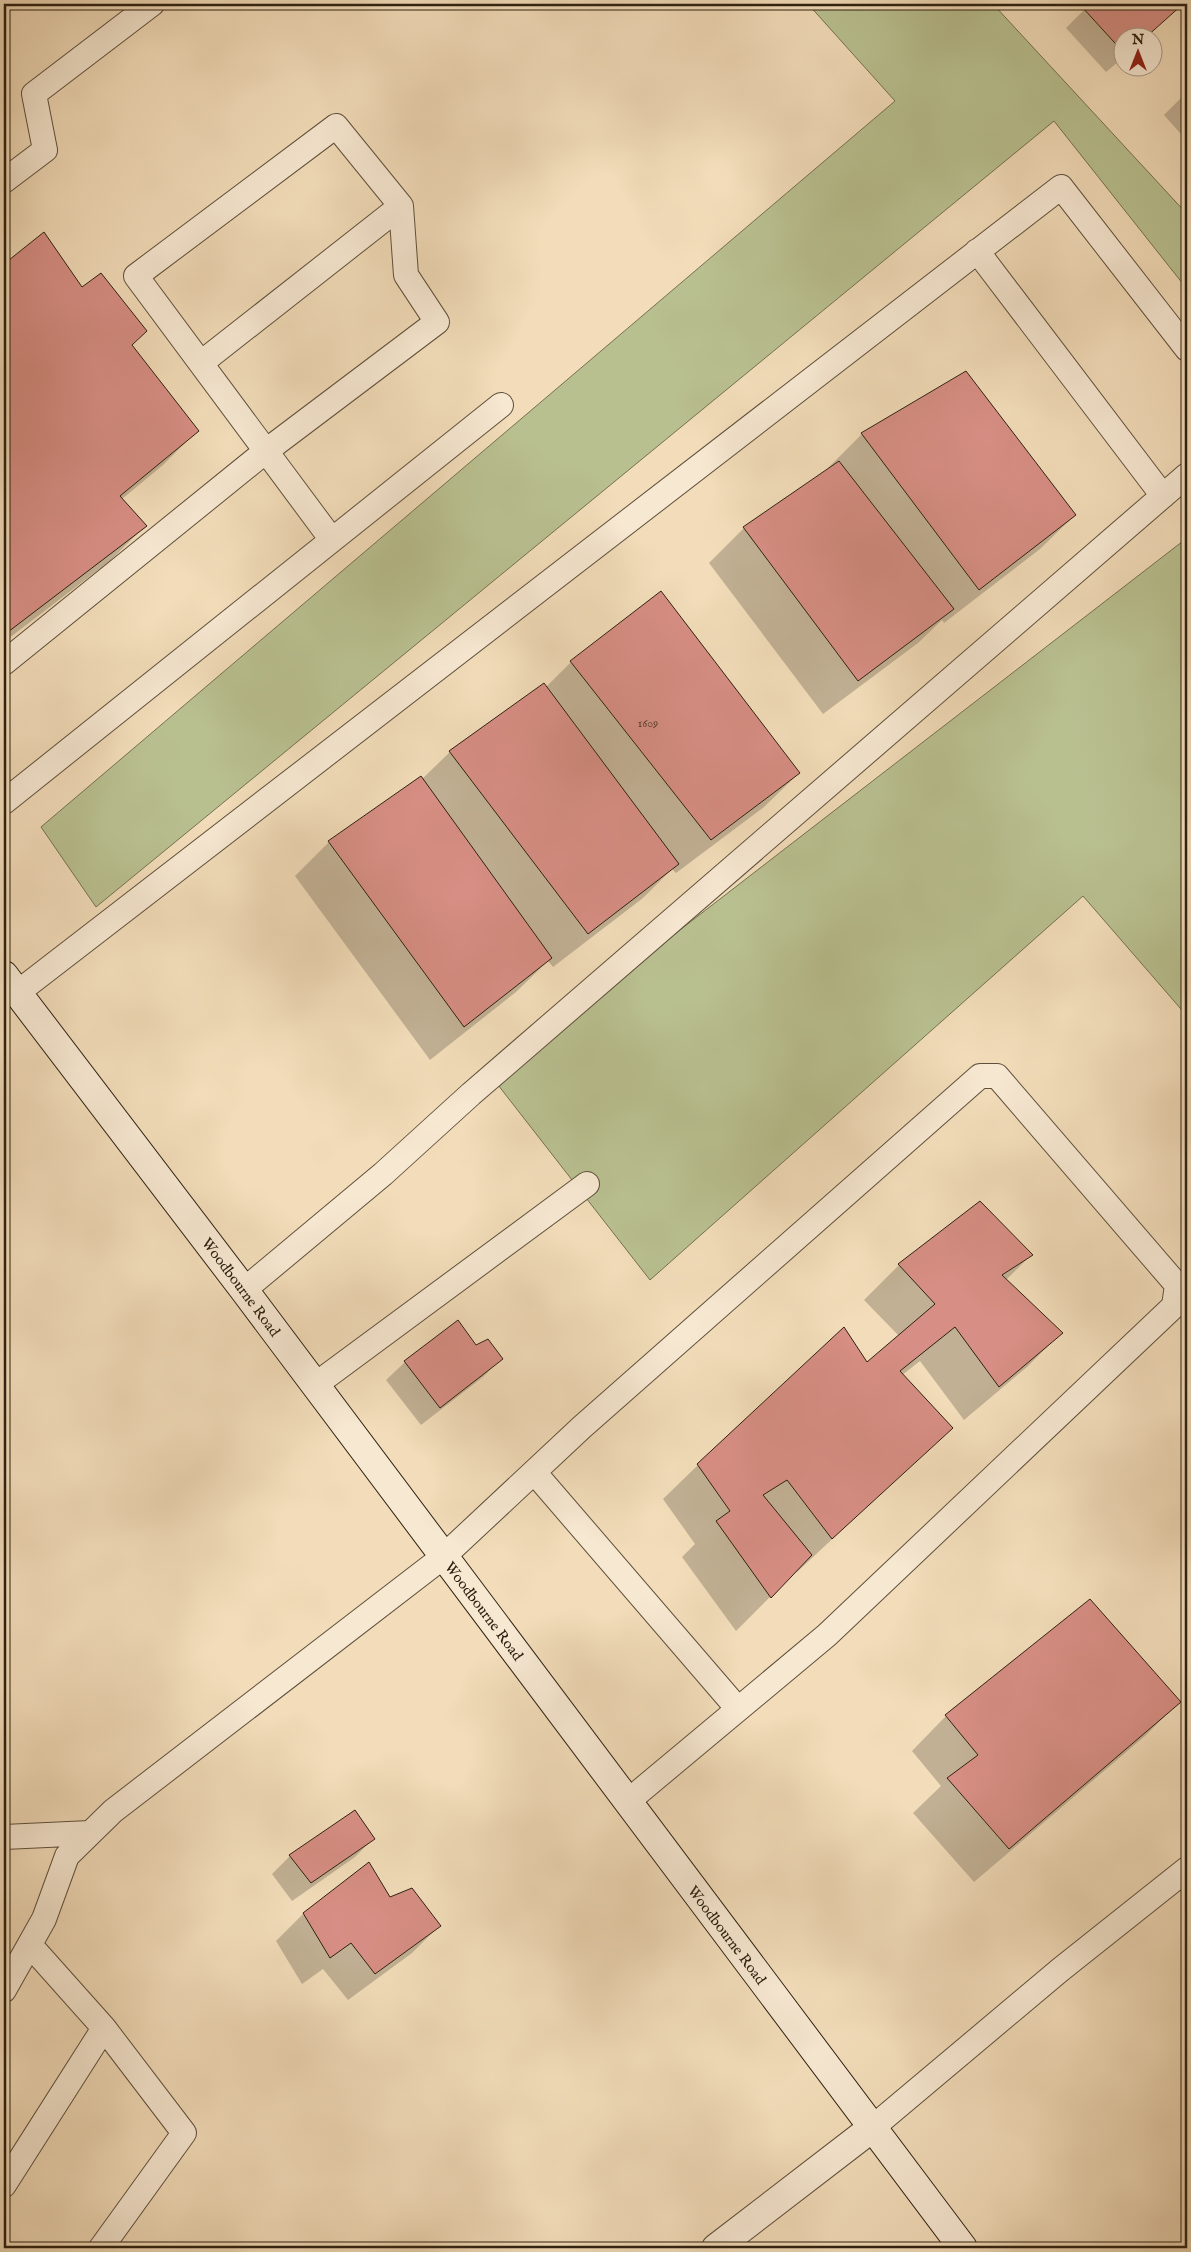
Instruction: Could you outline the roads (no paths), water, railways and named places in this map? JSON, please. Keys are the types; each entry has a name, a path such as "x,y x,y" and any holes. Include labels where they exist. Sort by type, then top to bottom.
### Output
{"main road":[{"name":"Woodbourne Road","path":"11,984 244,1290 963,2248"},
{"path":"716,2248 872,2128"}],"lane":[{"path":"4,181 45,150 34,94 152,4"},
{"path":"4,664 266,451 437,322 406,275 401,206 336,126 136,276 201,364 266,451 332,540"},
{"path":"11,984 1061,186 1187,349"},
{"path":"201,364 401,206"},
{"path":"977,251 1163,496"},
{"path":"4,802 501,405"},
{"path":"244,1290 384,1174 471,1094 1187,475"},
{"path":"4,1990 44,1919 67,1856 113,1811 443,1557 534,1472 980,1076 997,1076 1177,1285 1174,1306 827,1635 627,1802"},
{"path":"315,1385 587,1184"},
{"path":"534,1472 738,1710"},
{"path":"4,1837 90,1833"},
{"path":"872,2128 1060,1970 1187,1869"},
{"path":"30,1945 104,2028 184,2133 101,2248"},
{"path":"4,2185 104,2028"}]}
